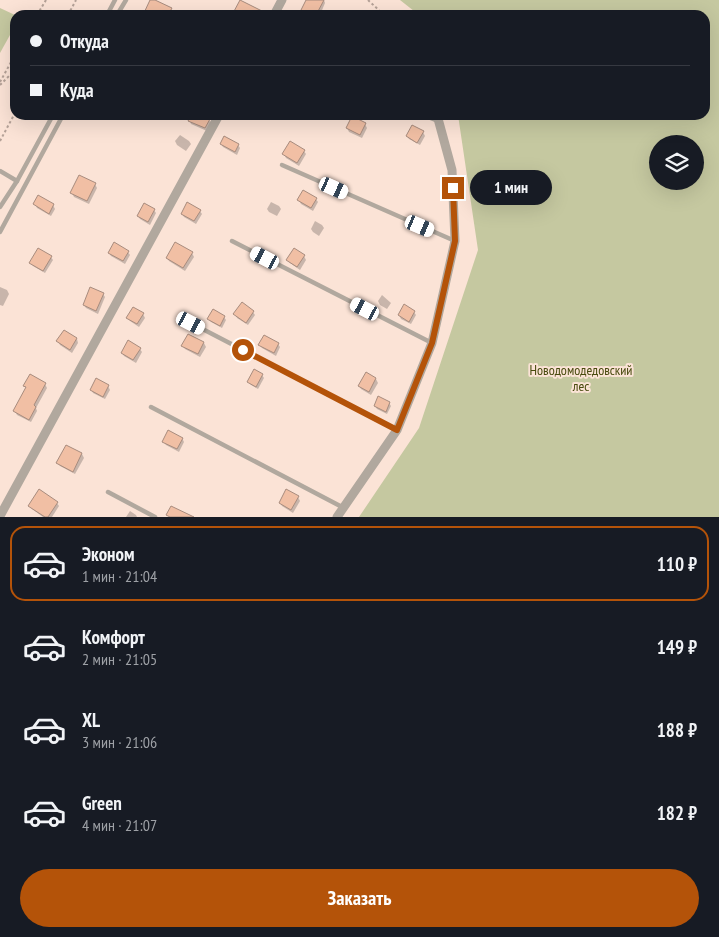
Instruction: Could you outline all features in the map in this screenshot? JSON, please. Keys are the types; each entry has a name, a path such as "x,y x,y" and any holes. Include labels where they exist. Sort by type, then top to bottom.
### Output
{"street":[{"path":"0,516 216,120"},
{"path":"338,517 397,430 432,343 455,241 452,170 439,120"}],"lane":[{"path":"0,207 17,181 49,120"},
{"path":"0,232 60,120"},
{"path":"282,165 455,241"},
{"path":"0,171 17,181"},
{"path":"232,241 432,343"},
{"path":"191,323 397,430"},
{"path":"151,407 344,508"},
{"path":"108,492 154,517"}],"path":[{"path":"368,0 379,10"},
{"path":"0,83 10,64"},
{"path":"0,83 10,74"},
{"path":"0,141 11,120"}],"green space":[{"name":"Новодомодедовский лес","path":"400,0 719,0 719,517 359,517 419,428 478,250 459,120 710,120 710,10 413,10"},
{"path":"0,8 10,13 10,35 0,53"}],"building":[{"path":"150,0 155,0 172,8 171,10 145,10"},
{"path":"240,0 260,10 235,10"},
{"path":"306,0 324,0 319,10 301,10"},
{"path":"188,120 209,120 205,128"},
{"path":"350,120 360,120 366,123 360,135 346,128"},
{"path":"412,125 424,131 417,143 406,136"},
{"path":"224,136 239,144 235,152 220,144"},
{"path":"290,141 305,150 297,163 282,154"},
{"path":"79,175 96,183 87,201 70,193"},
{"path":"303,190 317,198 311,208 297,200"},
{"path":"38,195 54,204 49,214 33,204"},
{"path":"187,202 201,210 194,221 181,214"},
{"path":"144,203 155,209 148,222 137,216"},
{"path":"114,242 129,251 123,261 108,253"},
{"path":"175,242 193,252 183,268 166,258"},
{"path":"38,248 52,256 43,271 29,263"},
{"path":"294,248 305,255 297,267 286,260"},
{"path":"90,287 104,293 96,311 83,305"},
{"path":"242,302 254,311 246,323 233,314"},
{"path":"404,304 415,311 409,322 398,315"},
{"path":"133,307 144,313 137,324 126,318"},
{"path":"213,309 225,316 220,326 207,319"},
{"path":"64,330 77,338 70,350 56,341"},
{"path":"188,334 204,342 198,354 181,346"},
{"path":"264,335 279,343 274,353 258,345"},
{"path":"128,340 141,348 133,360 121,353"},
{"path":"254,369 263,374 256,387 247,382"},
{"path":"366,372 376,378 369,392 358,386"},
{"path":"30,374 46,383 34,405 36,407 29,420 13,411 26,387 23,386"},
{"path":"96,378 109,385 103,397 90,390"},
{"path":"378,396 390,402 386,412 374,406"},
{"path":"168,430 183,438 177,449 162,442"},
{"path":"66,445 82,453 73,472 56,463"},
{"path":"39,489 58,502 48,517 28,506"},
{"path":"286,489 299,496 291,510 279,503"},
{"path":"171,506 194,517 170,517 166,515"}],"route":[{"path":"243,350 397,430 432,343 455,241 453,188"}]}
